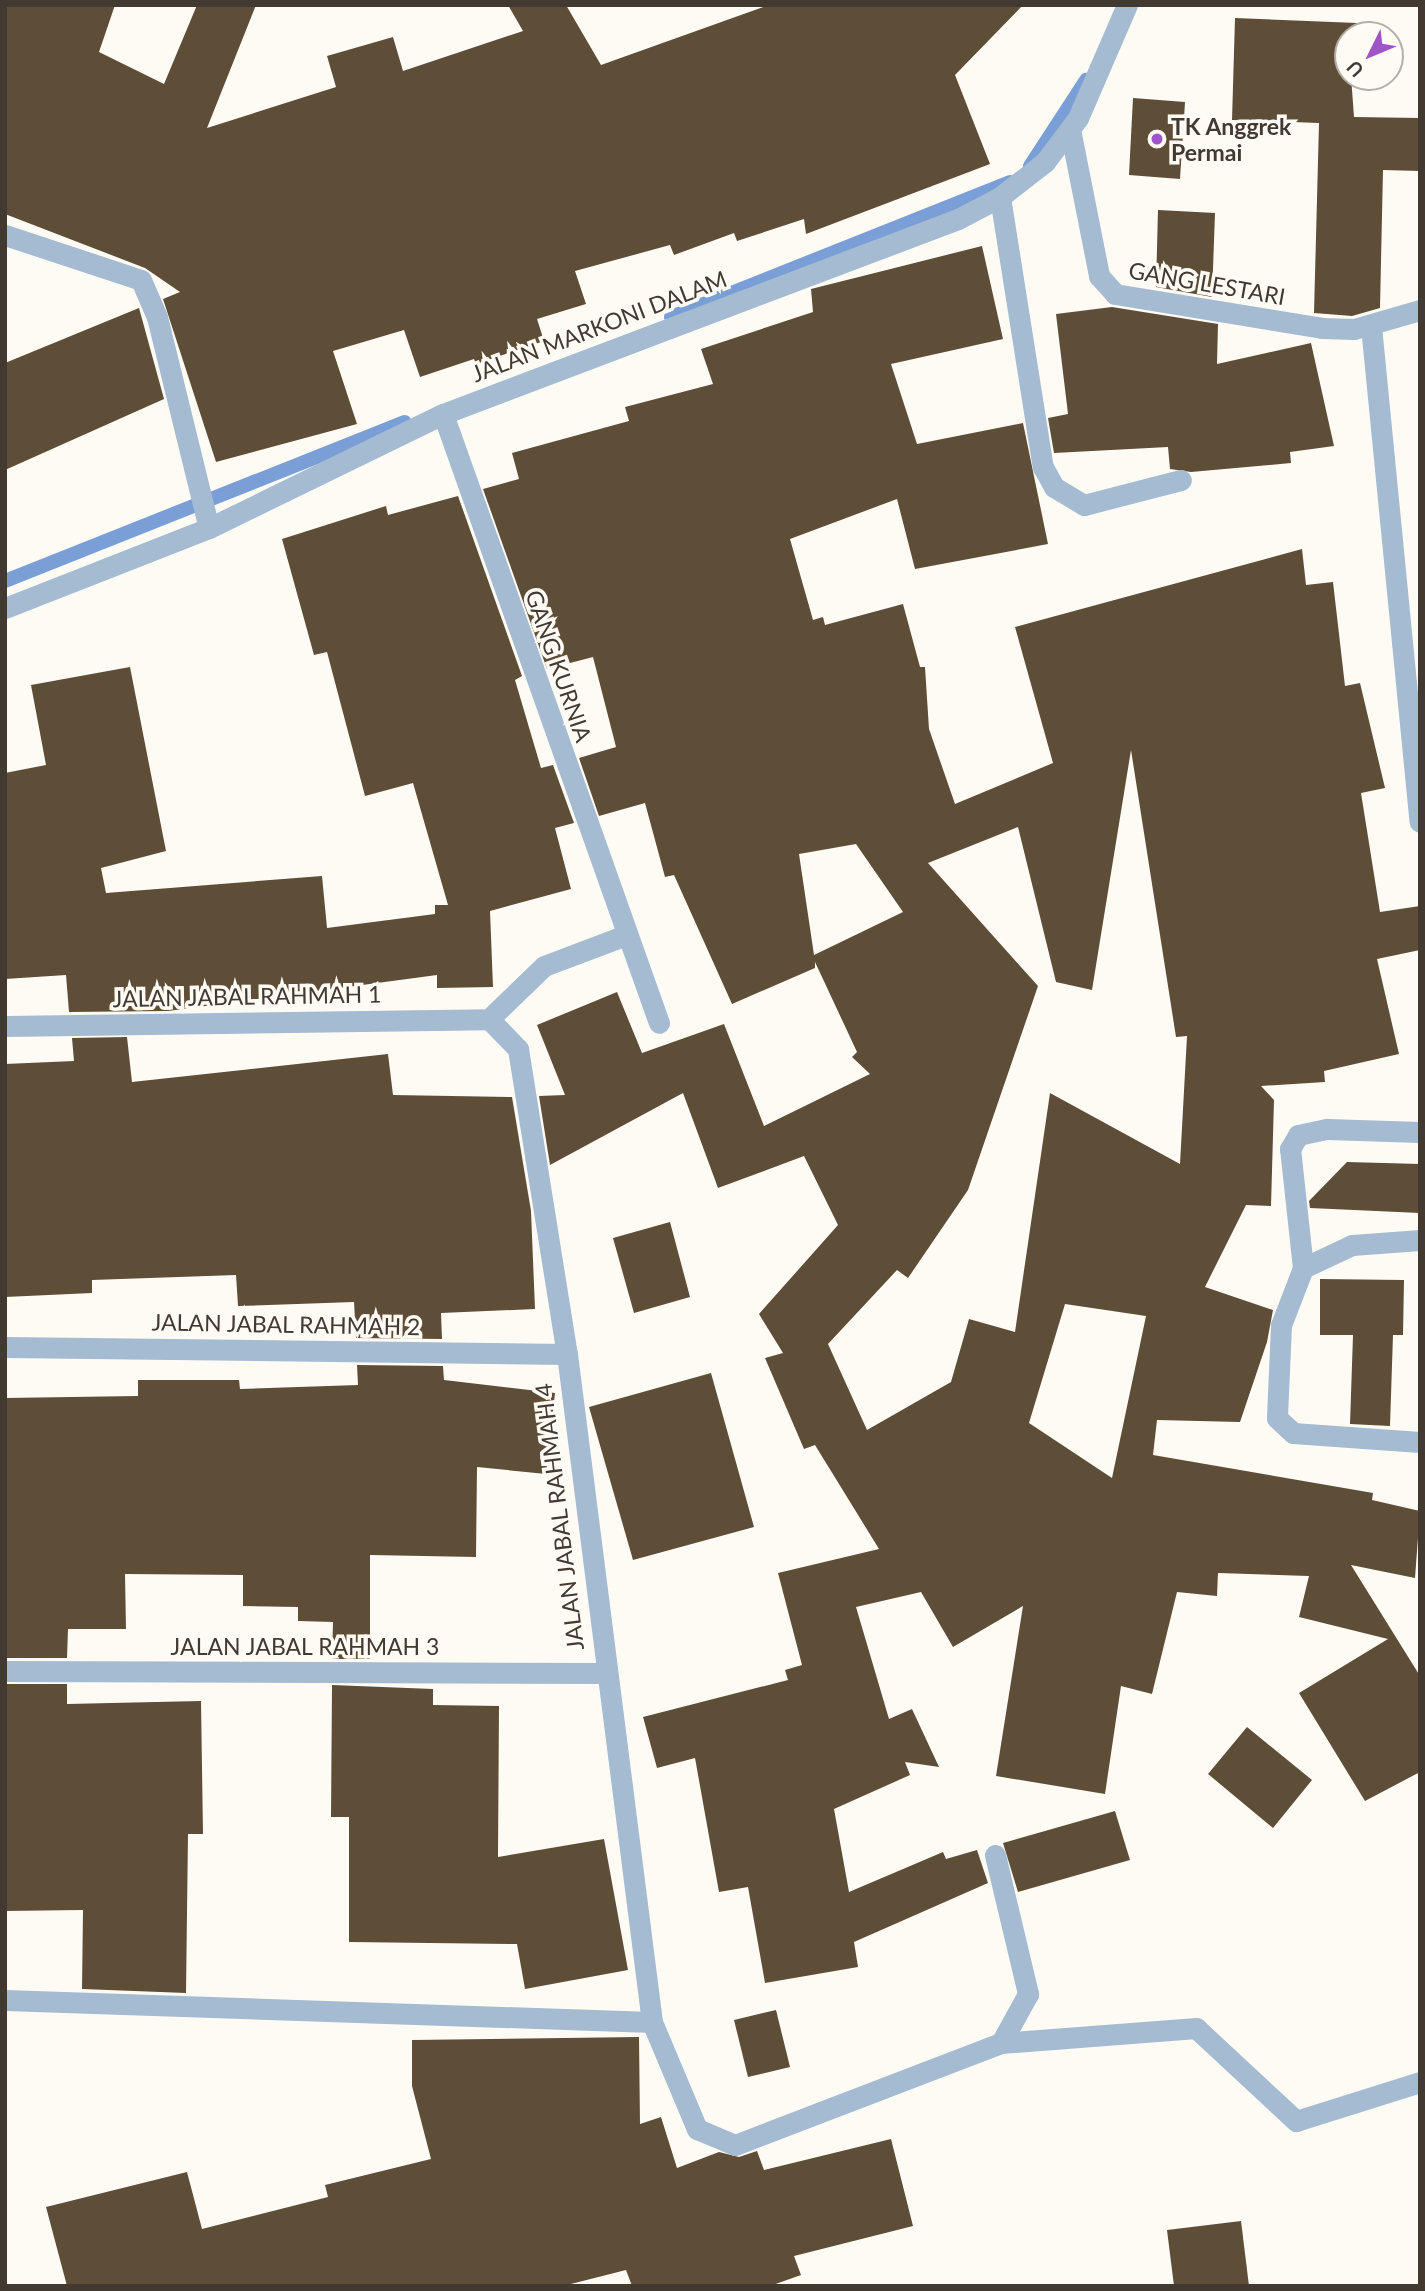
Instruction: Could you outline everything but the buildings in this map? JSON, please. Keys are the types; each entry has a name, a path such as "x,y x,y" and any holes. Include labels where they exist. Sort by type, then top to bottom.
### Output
{"street":[{"name":"JALAN MARKONI DALAM","path":"5,608 209,528 443,414 958,219 1000,197 1045,162 1070,129 1127,5"},
{"name":"GANG LESTARI","path":"1070,129 1099,276 1115,294 1283,323 1371,326 1420,310"},
{"path":"1000,197 1043,467 1054,487 1084,505 1181,480"},
{"path":"5,235 141,280 157,317 209,528"},
{"path":"1371,326 1420,822"},
{"name":"GANG KURNIA","path":"443,414 659,1023"},
{"path":"489,1019 544,966 626,935"},
{"name":"JALAN JABAL RAHMAH 1","path":"5,1026 489,1019"},
{"name":"JALAN JABAL RAHMAH 4","path":"489,1019 518,1049 566,1354 604,1673 652,2022 697,2129 735,2145 1001,2042 1196,2028 1296,2121 1420,2082"},
{"path":"1420,1132 1327,1129 1298,1135 1290,1149 1303,1268 1281,1325 1280,1425 1293,1433 1420,1441"},
{"path":"1303,1268 1352,1245 1420,1240"},
{"name":"JALAN JABAL RAHMAH 2","path":"5,1347 566,1354"},
{"name":"JALAN JABAL RAHMAH 3","path":"5,1671 604,1673"},
{"path":"995,1855 1028,1994 1001,2042"},
{"path":"5,2000 652,2022"}],"waterway":[{"path":"1030,166 1086,80"},
{"path":"671,317 1010,182"},
{"path":"5,581 405,422"}],"place":[{"name":"TK Anggrek Permai","path":"1157,139"}]}
